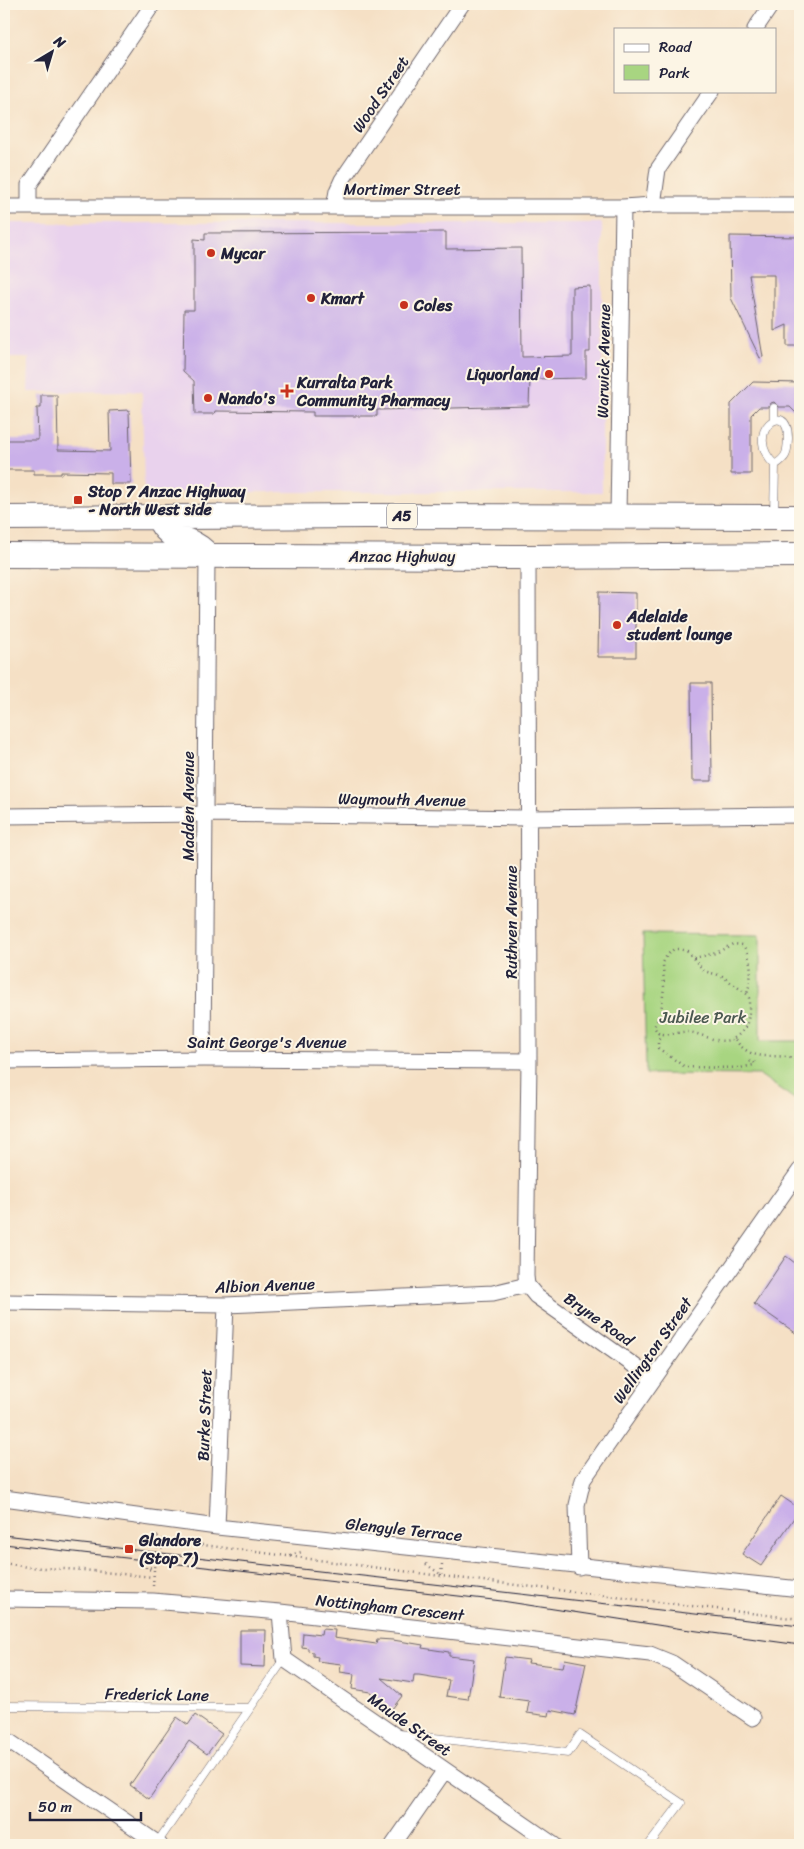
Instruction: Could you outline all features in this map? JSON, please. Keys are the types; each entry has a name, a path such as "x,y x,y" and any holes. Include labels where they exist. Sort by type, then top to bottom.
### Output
{"highway":[{"path":"158,517 162,528 176,538 197,544 208,555"},
{"path":"715,517 717,554"},
{"name":"A5","path":"4,518 800,517"},
{"path":"4,540 4,551"},
{"name":"Anzac Highway","path":"4,555 528,557 800,554"}],"street":[{"path":"29,207 29,185 153,4"},
{"name":"Wood Street","path":"334,207 342,180 462,4"},
{"path":"756,28 772,4"},
{"path":"653,205 658,169 711,92"},
{"name":"Mortimer Street","path":"4,207 623,207 653,205 800,205"},
{"name":"Warwick Avenue","path":"618,516 623,207"},
{"name":"Madden Avenue","path":"203,1058 208,555"},
{"name":"Ruthven Avenue","path":"528,557 530,1061 526,1276 528,1285"},
{"name":"Waymouth Avenue","path":"4,816 205,814 528,818 800,815"},
{"name":"Saint George's Avenue","path":"4,1061 203,1058 530,1061"},
{"name":"Wellington Street","path":"579,1567 577,1505 583,1480 800,1170"},
{"name":"Albion Avenue","path":"4,1302 226,1305 493,1293 528,1285"},
{"name":"Bryne Road","path":"528,1285 536,1296 653,1378"},
{"name":"Burke Street","path":"217,1527 226,1305"},
{"name":"Glengyle Terrace","path":"4,1498 217,1527 800,1589"},
{"name":"Nottingham Crescent","path":"4,1599 153,1601 280,1612 650,1654 672,1663 753,1718"},
{"path":"280,1612 284,1659"},
{"name":"Maude Street","path":"284,1659 554,1845"},
{"path":"4,1738 158,1844"},
{"path":"393,1845 445,1770"}],"lane":[{"path":"774,408 774,419"},
{"path":"774,419 784,424 788,432 785,458 775,465"},
{"path":"774,419 768,424 763,438 764,452 775,465 774,517"},
{"path":"158,1844 284,1659"},
{"name":"Frederick Lane","path":"4,1706 250,1708"},
{"path":"392,1733 568,1753 580,1735 681,1803 648,1845"}],"path":[{"path":"694,958 716,952 733,944 743,945 749,954 752,976 747,994"},
{"path":"678,949 687,951 694,958 704,971 722,976 750,998 748,1021 744,1031 730,1041 688,1032 669,1036 663,1035 656,1030 656,1022 661,1012 665,959 670,951 678,949"},
{"path":"663,1035 658,1040 658,1048 685,1067 740,1068 754,1065 755,1063 753,1061 747,1062"},
{"path":"734,1038 741,1046 754,1054 764,1057 789,1057 800,1062"},
{"path":"4,1563 27,1567 83,1570 153,1578 154,1570 146,1569 146,1567 154,1568 156,1547 164,1548 164,1545 157,1544 157,1539 441,1576 800,1619"},
{"path":"441,1576 442,1550"}],"shaded area":[{"path":"4,223 602,223 602,492 144,492 142,391 28,392 29,358 4,358"}],"green space":[{"name":"Jubilee Park","path":"643,934 760,935 760,1041 800,1041 800,1103 760,1075 646,1074"}],"building":[{"path":"446,232 446,249 521,248 522,357 572,356 572,287 590,286 590,352 586,352 586,378 530,379 529,406 377,410 377,416 313,416 313,412 215,411 214,414 195,414 194,381 183,371 184,310 194,310 194,239 205,240 205,233"},
{"path":"730,236 800,237 800,346 787,346 787,325 774,331 774,275 749,275 763,357 760,358 731,298"},
{"path":"753,382 800,383 800,417 790,407 779,407 774,402 769,407 759,407 751,415 751,474 731,474 731,404"},
{"path":"41,395 57,395 58,450 110,451 109,411 129,410 131,484 111,484 111,473 61,472 61,474 34,474 34,470 4,470 4,440 38,440 37,408 41,408"},
{"name":"Adelaide student lounge","path":"599,592 636,593 636,657 598,657"},
{"path":"691,683 711,683 712,781 692,781"},
{"path":"786,1256 800,1267 800,1336 754,1304"},
{"path":"781,1496 800,1509 761,1566 742,1554"},
{"path":"322,1629 335,1630 334,1638 376,1644 377,1639 393,1640 423,1645 422,1648 449,1652 449,1656 474,1659 468,1699 446,1696 449,1680 419,1675 414,1675 413,1683 381,1678 402,1696 392,1709 370,1692 352,1689 354,1674 340,1672 341,1664 317,1661 318,1657 313,1656 313,1652 308,1651 308,1648 302,1647 303,1633 321,1635"},
{"path":"240,1630 266,1630 265,1667 240,1666"},
{"path":"505,1657 529,1660 528,1663 563,1667 565,1659 586,1663 575,1715 550,1710 549,1716 527,1713 529,1701 499,1697"},
{"path":"195,1715 222,1734 207,1754 189,1741 149,1799 130,1785 177,1717 188,1725"}],"tram line":[{"path":"4,1535 800,1626"},
{"path":"4,1544 502,1601 800,1645"}],"place":[{"name":"Mycar","path":"211,253"},
{"name":"Kmart","path":"311,298"},
{"name":"Coles","path":"404,305"},
{"name":"Liquorland","path":"549,374"},
{"name":"Kurralta Park Community Pharmacy","path":"287,391"},
{"name":"Nando's","path":"208,398"},
{"name":"Stop 7 Anzac Highway - North West side","path":"78,500"},
{"name":"Adelaide student lounge","path":"617,625"},
{"name":"Glandore (Stop 7)","path":"129,1549"}]}
